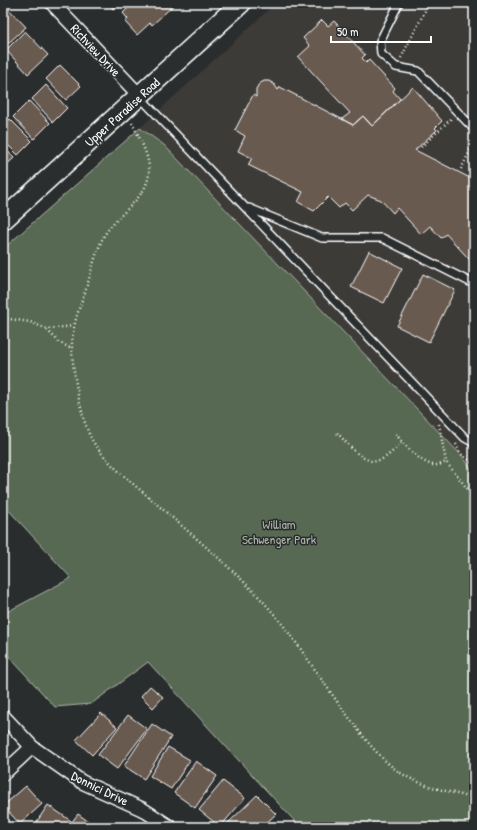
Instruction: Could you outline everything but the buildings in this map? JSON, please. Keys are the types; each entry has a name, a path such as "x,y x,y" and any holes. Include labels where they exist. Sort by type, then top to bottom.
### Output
{"main road":[{"name":"Upper Paradise Road","path":"3,220 241,3"}],"street":[{"name":"Richview Drive","path":"52,3 140,96"},
{"name":"Donnici Drive","path":"3,716 32,747 82,782 142,809 170,827"},
{"path":"3,774 32,747"}],"lane":[{"path":"399,3 380,40 381,54 396,67 418,71 474,129"},
{"path":"140,96 440,412 460,432 474,443"},
{"path":"245,206 322,238 382,238 474,284"}],"path":[{"path":"396,67 429,3"},
{"path":"124,111 132,123 149,164 147,183 138,197 116,220 104,236 73,326 72,349 74,368 84,419 92,440 107,459 256,595 293,638 340,707 364,738 399,772 418,781 452,793 474,798"},
{"path":"421,147 459,112"},
{"path":"461,169 474,143"},
{"path":"3,318 30,322 47,329 59,342 72,349"},
{"path":"47,329 73,326"},
{"path":"440,412 438,426 446,462 474,497"},
{"path":"460,432 456,444 457,449 474,464"},
{"path":"337,433 362,457 371,461 382,460 402,442"},
{"path":"396,434 402,442 424,462 436,466 446,462"}],"shaded area":[{"path":"276,3 474,3 474,474 464,458 164,145 140,128"}],"green space":[{"name":"William Schwenger Park","path":"140,128 164,145 464,458 474,474 474,827 300,827 148,662 91,704 55,707 3,650 3,614 71,578 3,504 3,249"}]}
